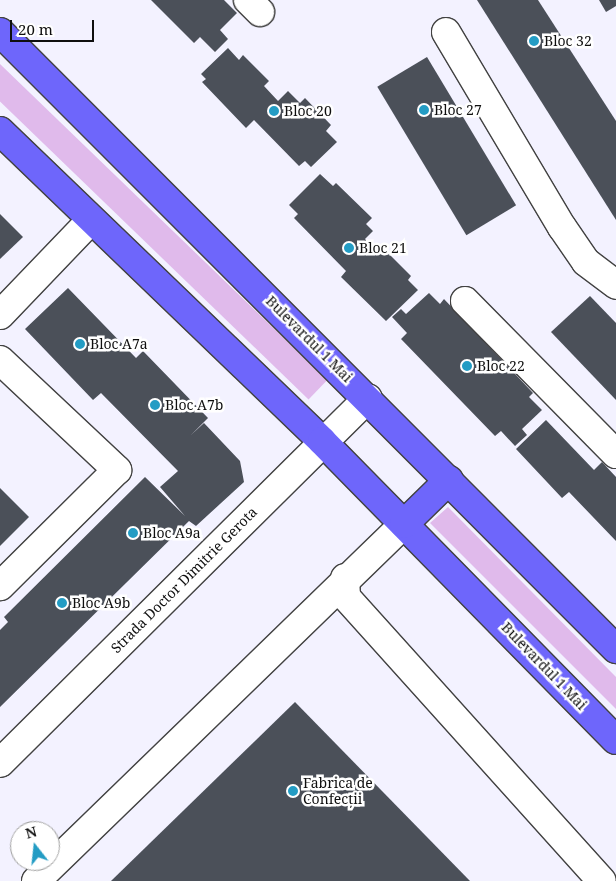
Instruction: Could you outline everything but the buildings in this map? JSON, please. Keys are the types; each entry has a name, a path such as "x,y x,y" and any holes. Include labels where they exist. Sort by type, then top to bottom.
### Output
{"main road":[{"name":"Bulevardul 1 Mai","path":"0,32 368,398 616,649"},
{"name":"Bulevardul 1 Mai","path":"0,131 90,221 322,442 616,740"},
{"path":"404,524 449,480"}],"street":[{"path":"446,32 562,227 586,262 616,285"},
{"path":"0,315 90,221"},
{"path":"465,301 616,454"},
{"path":"0,360 117,470 0,586"},
{"name":"Strada Doctor Dimitrie Gerota","path":"0,763 368,398"},
{"path":"36,881 345,578 404,524"},
{"path":"345,578 346,597 602,881"}],"shaded area":[{"path":"0,64 327,380 309,399 0,102"},
{"path":"448,507 616,677 616,709 430,523"}],"place":[{"name":"Bloc 32","path":"534,41"},
{"name":"Bloc 27","path":"424,110"},
{"name":"Bloc 20","path":"274,111"},
{"name":"Bloc 21","path":"349,248"},
{"name":"Bloc A7a","path":"80,344"},
{"name":"Bloc 22","path":"467,366"},
{"name":"Bloc A7b","path":"155,405"},
{"name":"Bloc A9a","path":"133,533"},
{"name":"Bloc A9b","path":"62,603"},
{"name":"Fabrica de Confecții","path":"293,791"}]}
